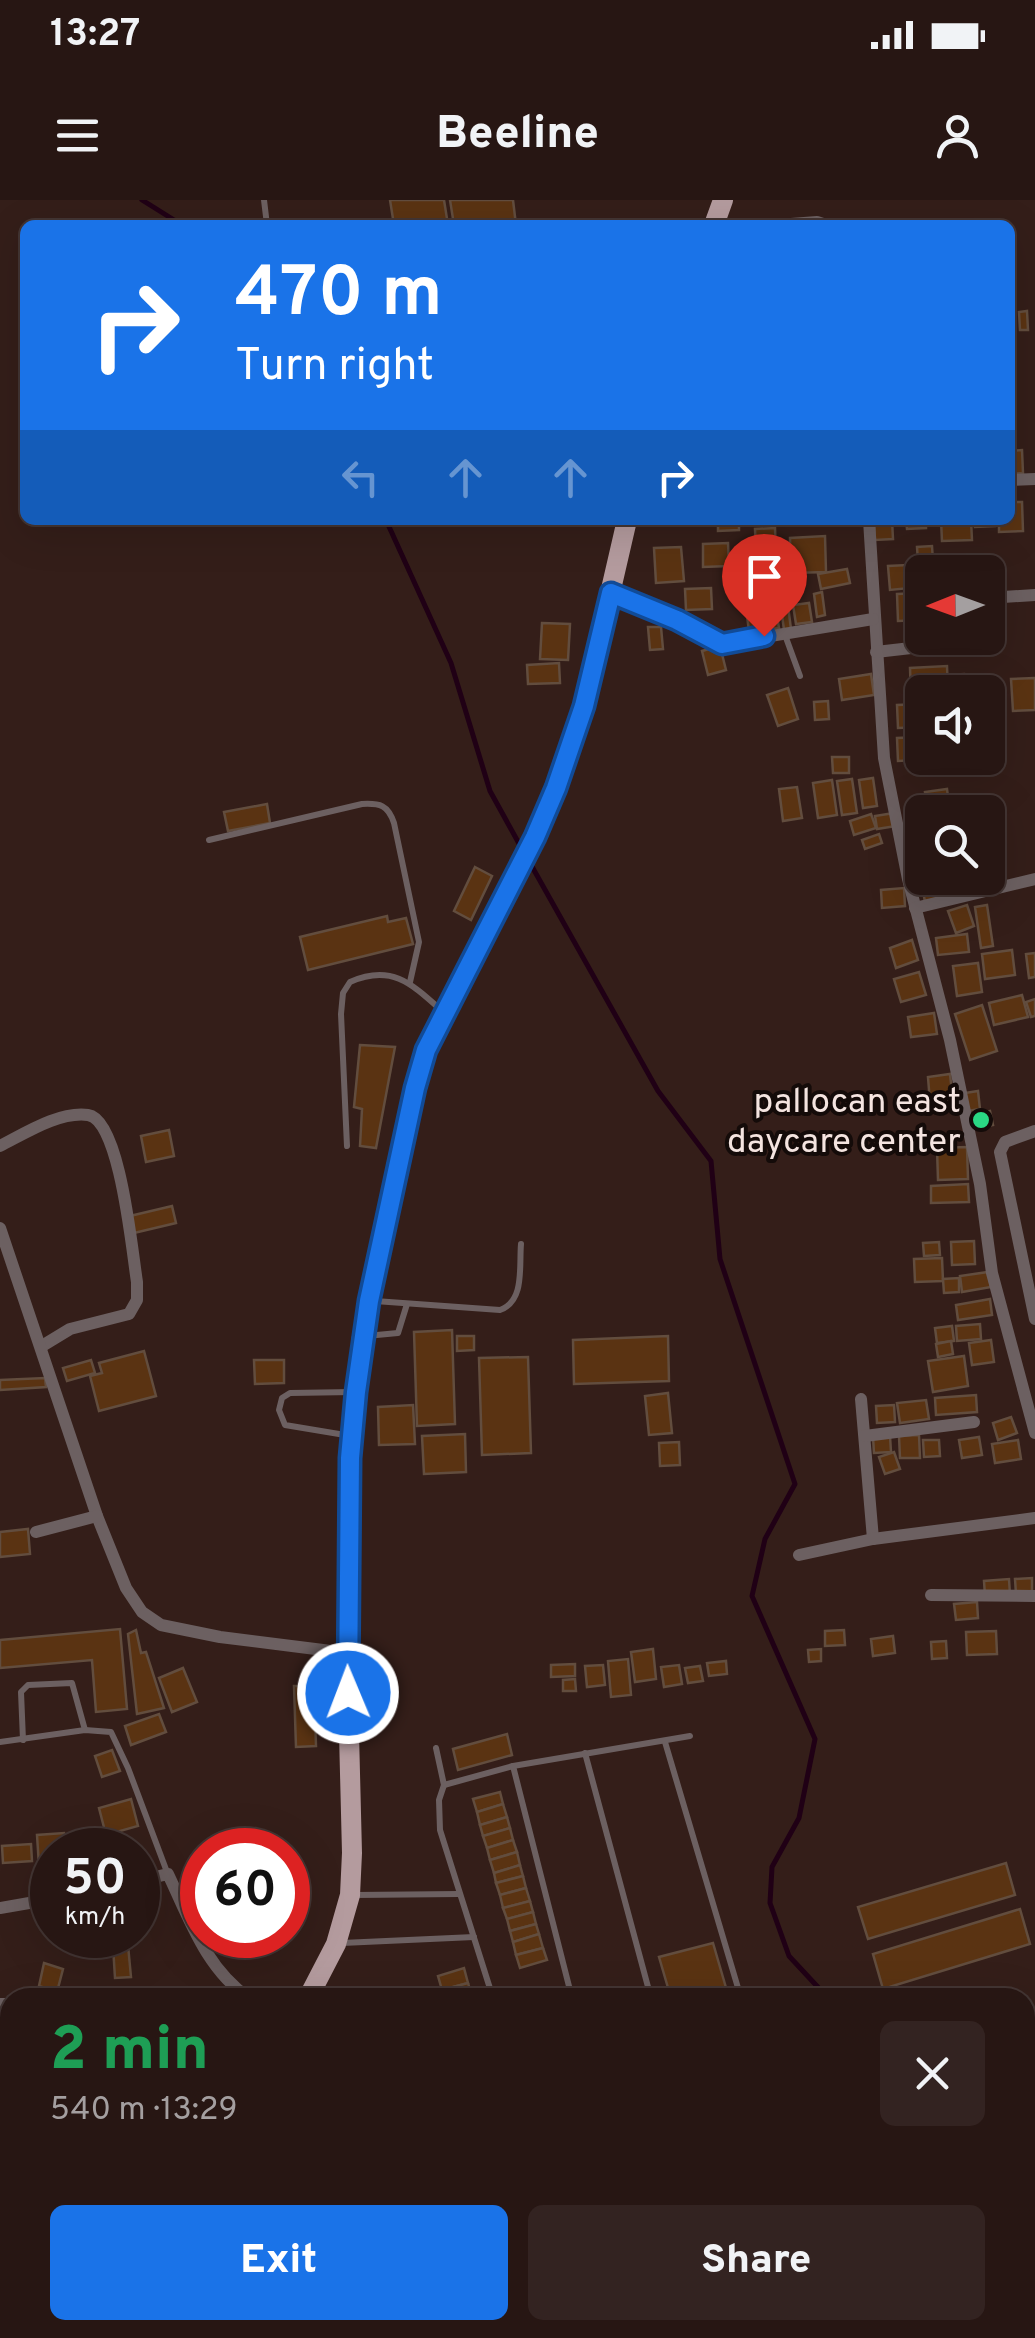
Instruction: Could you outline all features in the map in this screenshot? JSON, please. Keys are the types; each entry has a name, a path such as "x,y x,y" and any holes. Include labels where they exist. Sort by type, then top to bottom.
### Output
{"main road":[{"path":"313,1988 336,1944 350,1895 347,1653 352,1436 369,1301 426,1050 535,837 584,706 626,525"}],"street":[{"path":"869,525 884,758 915,908 954,1057 980,1184 992,1273 1035,1432"},
{"path":"611,593 677,620 722,644 873,619"},
{"path":"1005,597 1035,595"},
{"path":"876,652 905,649"},
{"path":"915,908 1035,879"},
{"path":"0,1146 51,1122 84,1114 100,1120 116,1157 137,1300 129,1314 70,1328 42,1346"},
{"path":"1035,1131 1005,1142 1000,1152 1035,1319"},
{"path":"0,1228 96,1516 126,1588 142,1612 161,1624 262,1644 347,1653"},
{"path":"861,1400 873,1539"},
{"path":"864,1436 974,1422"},
{"path":"36,1532 96,1516"},
{"path":"799,1556 873,1539 1035,1518"},
{"path":"931,1596 1035,1596"},
{"path":"160,1876 168,1874 214,1965 236,1988"},
{"path":"0,1908 30,1903"}],"lane":[{"path":"784,632 800,676"},
{"path":"210,840 362,804 384,806 394,823 418,928 418,958 410,982"},
{"path":"347,1146 343,993 350,982 380,974 410,982 445,1014"},
{"path":"369,1301 507,1308 517,1295 521,1244"},
{"path":"362,1336 398,1334 407,1304"},
{"path":"352,1436 285,1425 279,1410 282,1398 290,1393 356,1392"},
{"path":"22,1740 21,1692 28,1684 72,1683 85,1730"},
{"path":"0,1742 85,1730 105,1730 115,1737 168,1874"},
{"path":"444,1785 513,1766 690,1736"},
{"path":"665,1742 738,1988"},
{"path":"436,1748 444,1785 438,1800 440,1830 491,1988"},
{"path":"585,1752 648,1988"},
{"path":"513,1766 569,1988"},
{"path":"350,1895 459,1894"},
{"path":"336,1944 475,1937"}],"building":[{"path":"390,200 444,200 447,220 393,220"},
{"path":"450,200 513,200 515,220 453,220"},
{"path":"1027,311 1028,330 1020,330 1019,312"},
{"path":"1022,450 1023,473 1015,474 1015,451"},
{"path":"1015,502 1022,502 1023,531 999,532 999,525 1015,525"},
{"path":"718,525 739,525 739,530 718,531"},
{"path":"874,525 892,525 893,539 875,540"},
{"path":"907,525 926,525 926,528 907,529"},
{"path":"941,525 971,525 972,540 942,541"},
{"path":"775,528 776,552 756,553 755,529"},
{"path":"825,536 826,572 791,573 790,538"},
{"path":"728,543 729,566 703,567 703,544"},
{"path":"932,546 933,555 918,555 917,547"},
{"path":"681,547 684,581 656,583 654,548"},
{"path":"768,561 769,582 747,582 746,562"},
{"path":"905,565 905,588 890,590 888,566"},
{"path":"847,569 850,583 821,589 818,574"},
{"path":"745,573 746,588 731,589 730,574"},
{"path":"711,588 712,609 686,610 685,589"},
{"path":"822,592 825,615 817,617 814,594"},
{"path":"897,594 905,594 905,621 898,621"},
{"path":"755,600 759,630 749,631 745,601"},
{"path":"809,603 812,622 796,624 793,605"},
{"path":"788,606 791,629 784,630 781,607"},
{"path":"776,610 779,628 762,630 760,613"},
{"path":"542,623 570,624 568,660 540,659"},
{"path":"648,627 661,627 663,649 650,650"},
{"path":"720,646 726,670 708,675 702,651"},
{"path":"559,663 560,683 528,684 527,665"},
{"path":"947,666 947,675 910,675 910,668"},
{"path":"871,674 874,695 842,700 839,679"},
{"path":"1035,678 1035,710 1013,711 1011,679"},
{"path":"788,688 798,719 778,726 767,695"},
{"path":"828,701 829,719 815,720 814,702"},
{"path":"897,705 905,705 905,728 898,728"},
{"path":"897,738 905,738 905,761 898,761"},
{"path":"832,757 849,757 849,773 833,773"},
{"path":"873,778 877,806 863,808 859,780"},
{"path":"852,779 857,813 842,815 837,781"},
{"path":"832,780 837,815 818,818 813,783"},
{"path":"797,787 802,818 783,821 779,789"},
{"path":"947,789 948,795 925,795 925,792"},
{"path":"267,804 270,823 228,831 224,812"},
{"path":"894,813 896,826 877,829 875,816"},
{"path":"871,814 876,828 854,835 850,821"},
{"path":"879,834 882,843 865,849 862,840"},
{"path":"475,867 492,876 471,920 454,911"},
{"path":"904,888 905,906 882,908 881,890"},
{"path":"924,895 960,895 960,896 925,902"},
{"path":"967,905 974,926 956,933 948,911"},
{"path":"987,905 993,946 981,948 975,907"},
{"path":"387,916 388,922 406,918 413,944 308,970 300,937"},
{"path":"967,934 969,952 938,955 936,938"},
{"path":"912,940 918,960 896,968 890,948"},
{"path":"1012,950 1015,975 985,979 982,954"},
{"path":"1035,953 1035,977 1029,978 1026,954"},
{"path":"978,963 982,992 957,996 953,966"},
{"path":"919,972 926,995 901,1002 894,979"},
{"path":"1022,995 1028,1017 994,1025 989,1003"},
{"path":"1035,999 1035,1016 1031,1017 1026,1002"},
{"path":"982,1005 997,1051 970,1060 955,1014"},
{"path":"934,1013 937,1034 911,1037 908,1017"},
{"path":"360,1045 395,1047 376,1148 360,1146 362,1109 354,1107"},
{"path":"950,1074 953,1101 930,1103 928,1077"},
{"path":"978,1091 980,1109 968,1111 965,1093"},
{"name":"pallocan east daycare center","path":"990,1111 993,1125 972,1129 969,1116"},
{"path":"169,1130 174,1156 146,1162 141,1136"},
{"path":"967,1147 968,1179 938,1180 937,1148"},
{"path":"968,1184 969,1202 931,1203 931,1186"},
{"path":"172,1206 176,1223 134,1233 130,1216"},
{"path":"974,1241 975,1264 952,1265 951,1242"},
{"path":"939,1242 940,1255 924,1256 923,1243"},
{"path":"942,1258 943,1281 915,1282 914,1259"},
{"path":"988,1272 991,1287 962,1292 960,1276"},
{"path":"959,1278 959,1292 944,1293 943,1279"},
{"path":"990,1299 992,1315 958,1320 956,1305"},
{"path":"980,1324 981,1339 957,1341 956,1326"},
{"path":"952,1326 954,1341 937,1343 935,1328"},
{"path":"452,1330 455,1424 417,1426 414,1332"},
{"path":"457,1336 474,1336 474,1350 457,1351"},
{"path":"668,1336 669,1381 574,1384 573,1340"},
{"path":"991,1340 994,1362 972,1365 969,1343"},
{"path":"951,1341 953,1354 938,1357 936,1344"},
{"path":"144,1351 156,1396 99,1411 90,1376 102,1373 99,1363"},
{"path":"964,1356 968,1386 933,1392 928,1361"},
{"path":"528,1357 531,1453 482,1455 479,1358"},
{"path":"91,1360 95,1373 67,1381 63,1368"},
{"path":"254,1360 284,1360 284,1383 255,1384"},
{"path":"45,1378 46,1387 0,1390 0,1380"},
{"path":"668,1393 672,1433 649,1435 645,1396"},
{"path":"976,1395 977,1412 936,1415 935,1398"},
{"path":"926,1400 929,1419 900,1423 897,1403"},
{"path":"413,1405 415,1444 379,1445 378,1407"},
{"path":"894,1405 895,1422 877,1423 876,1406"},
{"path":"1011,1417 1017,1433 998,1440 993,1423"},
{"path":"465,1434 466,1472 424,1474 422,1436"},
{"path":"919,1435 920,1458 900,1458 899,1436"},
{"path":"890,1436 891,1452 874,1453 873,1437"},
{"path":"979,1437 982,1455 962,1458 959,1440"},
{"path":"923,1440 939,1440 940,1456 924,1457"},
{"path":"1018,1440 1021,1459 995,1463 992,1444"},
{"path":"679,1442 680,1465 660,1466 659,1443"},
{"path":"894,1452 900,1469 885,1474 879,1457"},
{"path":"28,1529 30,1554 0,1557 0,1532"},
{"path":"1032,1578 1032,1593 1016,1594 1015,1579"},
{"path":"1009,1579 1010,1595 985,1596 984,1581"},
{"path":"977,1602 978,1618 956,1620 954,1604"},
{"path":"120,1629 127,1709 96,1712 92,1660 0,1668 0,1640"},
{"path":"136,1630 141,1653 146,1652 164,1708 137,1714 128,1634"},
{"path":"844,1630 845,1645 825,1646 825,1631"},
{"path":"996,1631 997,1654 967,1655 966,1632"},
{"path":"893,1636 895,1653 873,1656 871,1639"},
{"path":"946,1641 947,1658 932,1659 931,1642"},
{"path":"653,1649 656,1679 635,1682 631,1652"},
{"path":"821,1649 821,1661 809,1662 808,1650"},
{"path":"628,1659 631,1695 611,1697 608,1661"},
{"path":"726,1661 727,1674 709,1676 707,1663"},
{"path":"575,1664 575,1676 551,1677 551,1665"},
{"path":"603,1665 605,1685 587,1687 585,1666"},
{"path":"679,1665 682,1684 664,1687 661,1667"},
{"path":"700,1666 703,1681 688,1683 685,1668"},
{"path":"183,1668 197,1702 172,1712 159,1678"},
{"path":"575,1679 576,1691 563,1691 563,1680"},
{"path":"294,1686 314,1686 316,1746 296,1747"},
{"path":"159,1714 166,1732 131,1745 125,1726"},
{"path":"507,1734 512,1755 458,1770 453,1749"},
{"path":"112,1750 120,1771 102,1777 95,1756"},
{"path":"500,1792 503,1804 477,1812 473,1799"},
{"path":"131,1799 138,1826 104,1828 99,1808"},
{"path":"503,1804 507,1817 480,1825 477,1812"},
{"path":"507,1817 510,1828 483,1836 480,1825"},
{"path":"510,1828 513,1840 487,1848 483,1836"},
{"path":"513,1840 517,1852 490,1860 487,1848"},
{"path":"30,1844 30,1861 3,1863 2,1846"},
{"path":"517,1852 520,1865 494,1873 490,1860"},
{"path":"1006,1863 1015,1895 868,1939 858,1907"},
{"path":"520,1865 523,1876 496,1883 494,1873"},
{"path":"523,1876 526,1888 500,1895 496,1883"},
{"path":"526,1888 530,1901 503,1908 500,1895"},
{"path":"530,1901 533,1912 507,1919 503,1908"},
{"path":"1020,1909 1030,1944 886,1988 883,1988 873,1954"},
{"path":"533,1912 536,1924 510,1931 507,1919"},
{"path":"536,1924 539,1934 513,1942 510,1931"},
{"path":"539,1934 543,1948 516,1955 513,1942"},
{"path":"713,1943 726,1988 668,1988 659,1957"},
{"path":"543,1948 547,1960 520,1968 516,1955"},
{"path":"114,1958 129,1958 131,1977 115,1978"},
{"path":"44,1963 63,1969 58,1988 39,1986"},
{"path":"464,1968 468,1983 441,1988 438,1976"}],"waterway":[{"path":"142,200 174,220"},
{"path":"388,525 451,663 490,791 522,849"},
{"path":"530,863 658,1091 711,1161 720,1259 795,1484 765,1539 752,1596 815,1739 799,1818 772,1867 770,1903 789,1956 819,1988"}],"place":[{"name":"pallocan east daycare center","path":"981,1120"}],"route":[{"path":"348,1693 350,1458 362,1336 426,1050 556,788 584,706 611,593 677,620 722,644 764,636"}]}
